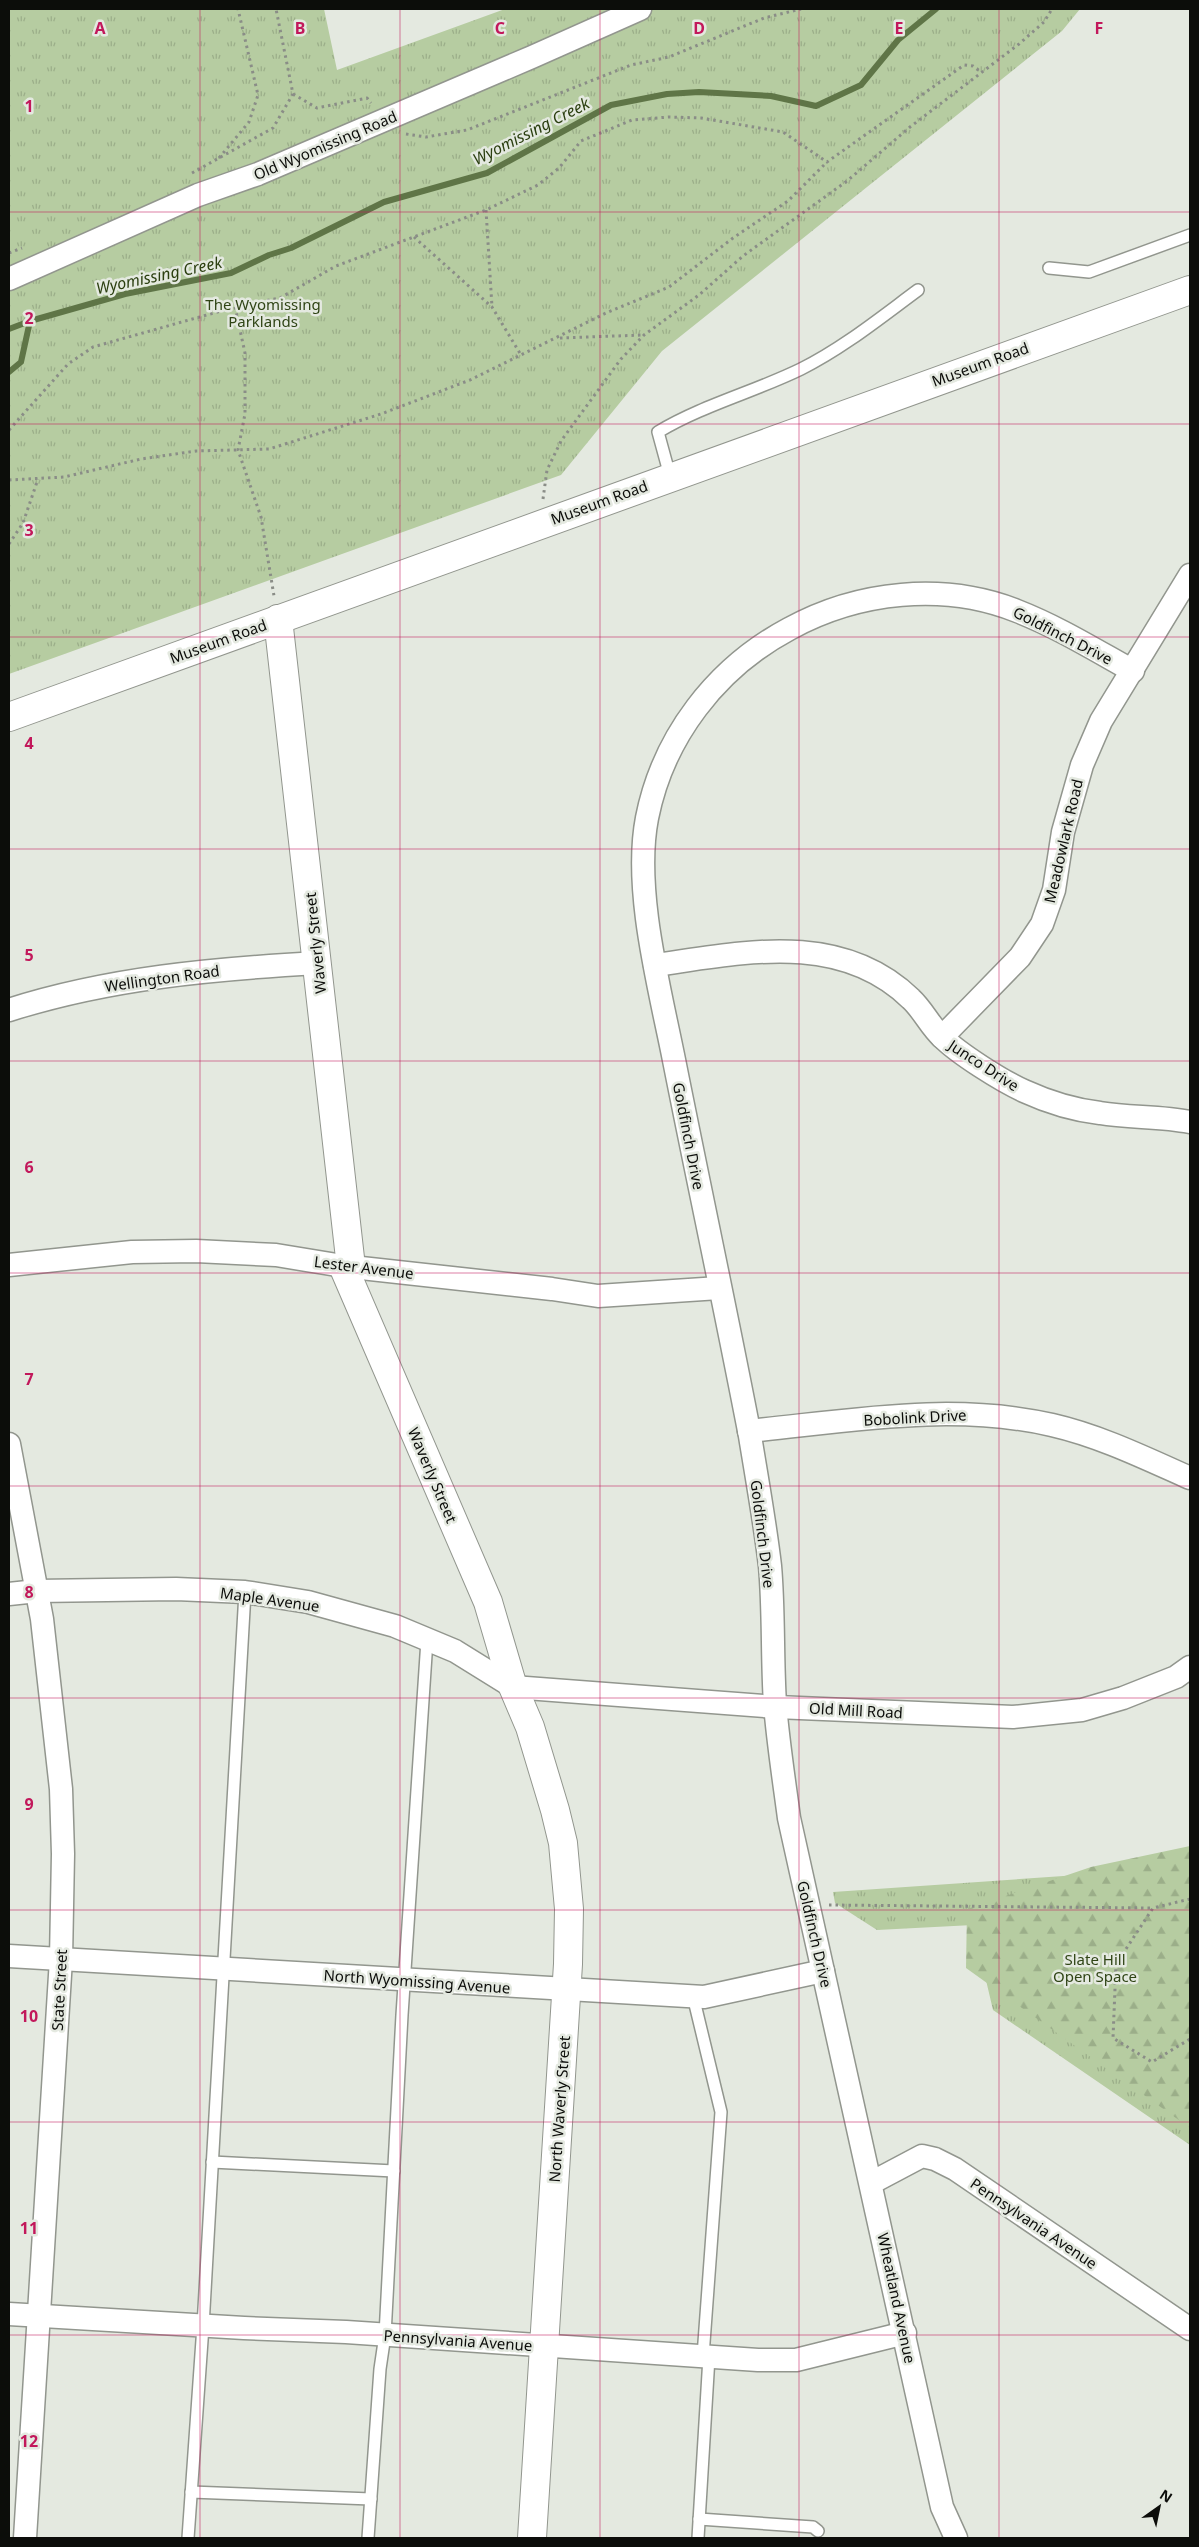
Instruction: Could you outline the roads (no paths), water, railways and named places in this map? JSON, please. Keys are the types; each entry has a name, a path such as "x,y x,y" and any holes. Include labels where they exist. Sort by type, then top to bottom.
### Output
{"street":[{"name":"Old Wyomissing Road","path":"9,279 198,195 258,174 640,9"},
{"name":"Museum Road","path":"9,716 1190,290"},
{"name":"Meadowlark Road","path":"942,1037 1020,956 1042,924 1054,890 1063,832 1082,765 1101,721 1190,575"},
{"name":"Goldfinch Drive","path":"843,2056 789,1818 776,1707 769,1563 749,1431 655,966 642,871 646,822 660,772 683,727 711,690 734,667 773,638 816,615 878,596 949,595 974,598 1017,611 1045,623 1133,671"},
{"name":"Waverly Street","path":"278,619 318,963 347,1266 488,1602 513,1687"},
{"name":"Junco Drive","path":"655,966 751,952 784,950 834,957 860,966 885,979 910,997 942,1037 1002,1080 1051,1102 1100,1114 1190,1122"},
{"name":"Wellington Road","path":"9,1010 86,989 164,976 241,967 318,963"},
{"name":"Lester Avenue","path":"9,1265 122,1253 196,1251 276,1255 347,1266 598,1296 720,1288"},
{"name":"Bobolink Drive","path":"749,1431 933,1413 985,1414 1052,1425 1086,1434 1190,1478"},
{"name":"State Street","path":"9,1444 37,1590 52,1698 61,1789 63,1854 61,1959 25,2538"},
{"name":"Maple Avenue","path":"9,1594 37,1590 176,1589 245,1592 308,1602 352,1613 455,1651 513,1687"},
{"name":"Old Mill Road","path":"513,1687 776,1707 1013,1717 1082,1710 1176,1677 1190,1667"},
{"name":"North Waverly Street","path":"513,1687 538,1753 563,1843 569,1909 567,1990 532,2538"},
{"name":"North Wyomissing Avenue","path":"9,1956 693,1996 727,1993 823,1970"},
{"name":"Wheatland Avenue","path":"843,2056 942,2507 956,2538"},
{"name":"Pennsylvania Avenue","path":"871,2183 922,2156 935,2159 955,2169 1190,2329"},
{"name":"Pennsylvania Avenue","path":"9,2314 796,2360 905,2333"}],"lane":[{"path":"1049,268 1089,272 1190,235"},
{"path":"670,476 658,432 678,420 801,369 848,341 918,290"},
{"path":"188,2538 203,2326 245,1592"},
{"path":"368,2538 380,2368 385,2335 427,1640"},
{"path":"693,1996 721,2112 706,2356 698,2538"},
{"path":"212,2162 394,2171"},
{"path":"191,2492 371,2499"},
{"path":"699,2519 813,2527 818,2531"}],"waterway":[{"name":"Wyomissing Creek","path":"9,372 21,362 30,321 125,294 231,273 269,255 291,248 384,202 487,173 611,105 667,94 699,92 771,96 816,106 861,85 898,40 936,9"},
{"path":"9,329 30,321"}],"park label":[{"name":"The Wyomissing Parklands","path":"263,312"},
{"name":"Slate Hill Open Space","path":"1095,1968"}]}
